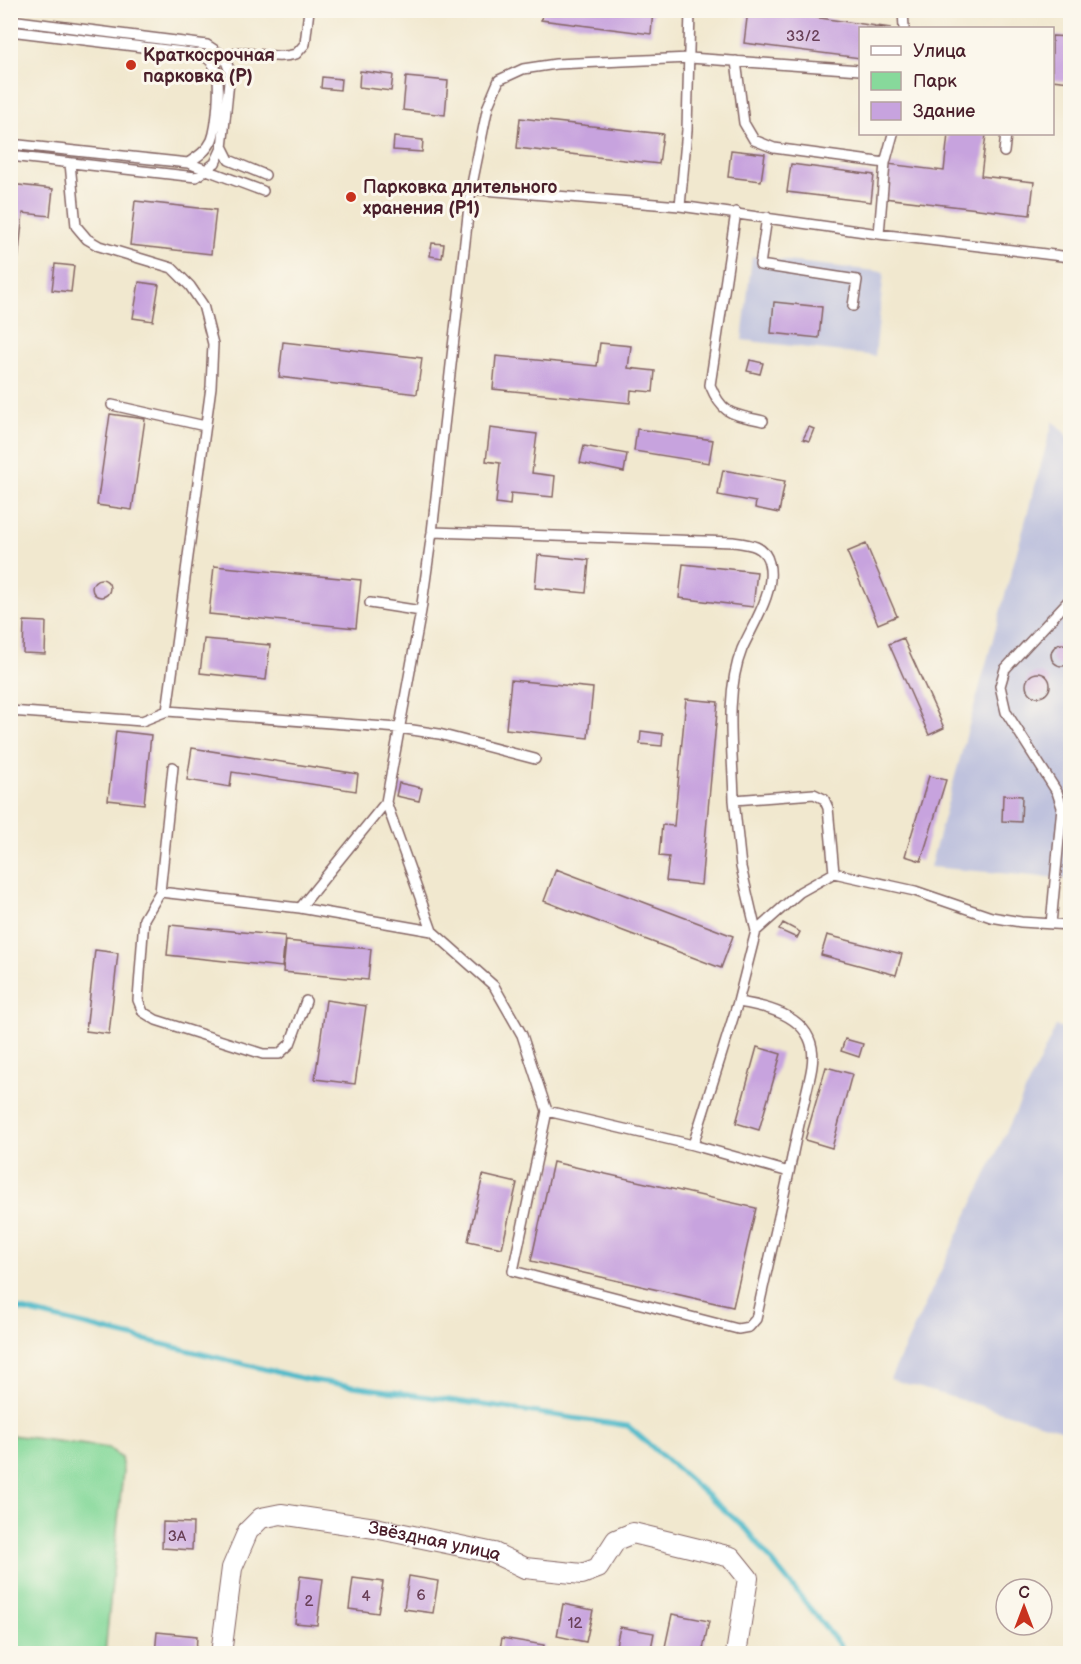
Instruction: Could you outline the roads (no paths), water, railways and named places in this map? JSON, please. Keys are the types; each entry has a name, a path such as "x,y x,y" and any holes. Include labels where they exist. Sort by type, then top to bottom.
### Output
{"street":[{"name":"Звёздная улица","path":"221,1653 232,1568 248,1532 261,1518 281,1514 375,1528 494,1553 525,1568 582,1574 598,1568 615,1540 633,1533 731,1557 747,1578 736,1653"}],"lane":[{"path":"224,56 238,52 281,57 296,54 305,44 309,10"},
{"path":"680,206 690,58 690,10"},
{"path":"903,10 904,27"},
{"path":"10,20 207,45 224,56 230,72 222,148 215,163 196,177"},
{"path":"10,31 153,47 205,56 213,64 218,76 215,129 222,148 229,160 265,174"},
{"path":"300,908 386,802 421,611 432,532 471,189 488,106 499,80 523,69 556,64 690,58 859,70"},
{"path":"736,61 744,123 754,140 774,148 885,163"},
{"path":"188,163 203,152 215,129"},
{"path":"879,234 885,163 893,135"},
{"path":"1004,152 1006,135"},
{"path":"10,144 188,163 263,191"},
{"path":"10,156 196,177 226,178"},
{"path":"70,163 76,226 87,238 99,246 172,268 190,286 203,305 213,344 211,387 167,711"},
{"path":"471,189 736,212 879,234 1071,257"},
{"path":"736,212 710,385 718,404 733,414 763,421"},
{"path":"767,217 760,265 857,280 853,306"},
{"path":"112,405 205,426"},
{"path":"432,532 733,542 751,544 762,550 769,561 771,576 767,592 741,653 732,703 734,800 741,867 756,931 738,1002 693,1145"},
{"path":"1051,924 1062,807 1058,792 1006,712 1000,686 1005,669 1071,598"},
{"path":"370,603 421,611"},
{"path":"10,711 142,721 167,711 399,728 439,734 535,759"},
{"path":"173,767 160,892 144,919 138,1000 143,1012 156,1020 262,1054 279,1054 290,1044 306,1001"},
{"path":"734,800 814,794 824,799 828,808 834,873"},
{"path":"386,802 432,930 494,986 522,1035 547,1111 513,1271 738,1329 749,1327 756,1319 812,1065 812,1047 805,1031 792,1020 768,1006 738,1002"},
{"path":"1060,829 1071,824"},
{"path":"756,931 800,892 834,873 915,891 991,917 1071,925"},
{"path":"160,892 300,908 432,930"},
{"path":"547,1111 693,1145 789,1172"}],"waterway":[{"path":"10,1307 305,1379 628,1426 746,1529 847,1654"}],"place":[{"name":"Краткосрочная парковка (P)","path":"131,65"},
{"name":"Парковка длительного хранения (P1)","path":"351,197"}]}
